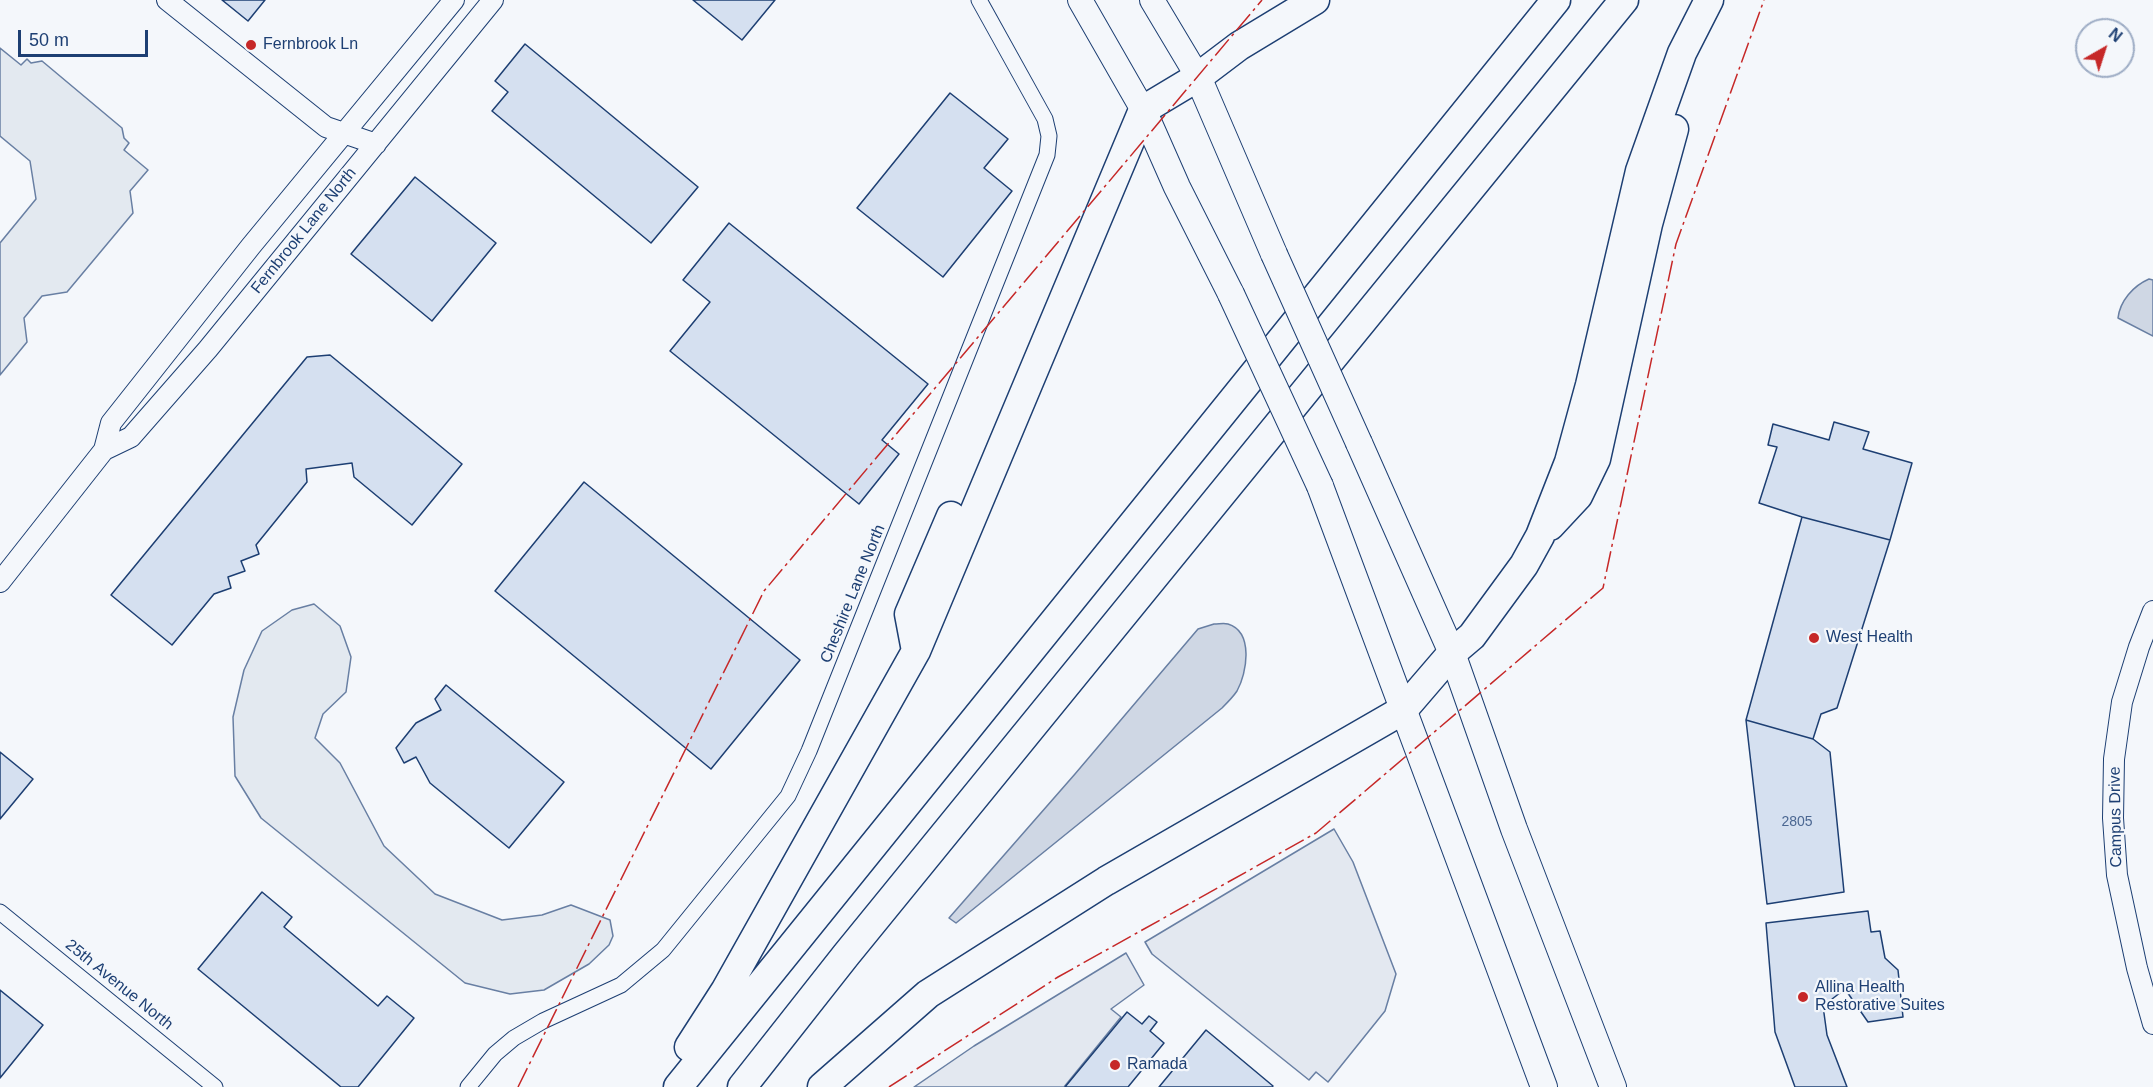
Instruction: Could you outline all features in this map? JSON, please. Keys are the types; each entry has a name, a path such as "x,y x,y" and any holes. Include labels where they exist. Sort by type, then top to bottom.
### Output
{"highway":[{"path":"663,1087 725,991 916,651 1143,110 1198,77 1239,46 1315,0"},
{"path":"678,1087 1556,0"},
{"path":"742,1087 853,946 1624,0"},
{"path":"822,1087 928,994 1106,881 1403,710 1452,653 1473,636 1524,565 1540,536 1569,462 1590,385 1640,171 1682,53 1711,0"},
{"path":"1198,77 1274,254 1452,653 1514,829 1613,1087"},
{"path":"1143,110 1177,187 1231,294 1320,486 1544,1087"}],"main road":[{"path":"1080,0 1143,110"},
{"path":"1152,0 1198,77"}],"street":[{"path":"167,0 326,127 376,144"},
{"name":"Fernbrook Lane North","path":"0,582 104,450 111,423 343,134 454,0"},
{"name":"Fernbrook Lane North","path":"104,450 131,437 208,349 493,0"},
{"name":"Cheshire Lane North","path":"468,1087 495,1054 514,1038 543,1021 621,985 663,950 788,796 809,751 1047,155 1049,136 1045,118 979,0"},
{"name":"Campus Drive","path":"2153,611 2122,702 2114,759 2113,818 2117,875 2137,968 2153,1024"},
{"name":"25th Avenue North","path":"0,912 215,1087"}],"shaded area":[{"path":"0,48 21,65 27,59 31,63 42,61 122,128 124,138 129,143 124,150 148,170 130,191 133,213 67,292 42,296 24,318 27,342 0,375 0,243 36,199 30,161 0,136"},
{"path":"2149,279 2153,280 2153,336 2118,318 2121,306 2128,295"},
{"path":"314,604 340,626 351,657 346,692 323,714 315,738 340,763 384,846 435,894 502,920 542,915 571,905 610,920 613,936 609,945 589,964 544,990 510,994 465,983 261,818 235,776 233,717 244,670 262,631 292,610"},
{"path":"1214,624 1228,624 1236,628 1245,644 1245,664 1241,683 1230,700 956,923 949,918 1198,629"},
{"path":"1334,829 1353,862 1396,974 1385,1011 1328,1082 1316,1072 1309,1080 1152,954 1145,942"},
{"path":"1126,953 1144,985 1111,1009 1121,1017 1064,1087 914,1087 974,1046"}],"building":[{"path":"222,0 265,0 248,21"},
{"path":"693,0 775,0 742,40"},
{"path":"525,44 698,187 651,243 492,111 508,92 495,81"},
{"path":"950,93 1008,139 984,168 1012,191 943,277 857,208"},
{"path":"415,177 496,243 432,321 351,254"},
{"path":"729,223 928,384 882,440 899,454 859,504 670,351 710,302 683,280"},
{"path":"330,355 462,464 412,525 354,477 352,463 306,469 307,482 256,545 259,554 241,561 245,571 228,577 231,588 214,594 172,645 111,595 307,357"},
{"path":"1834,422 1869,432 1863,449 1912,463 1890,540 1759,503 1777,447 1768,445 1773,424 1829,440"},
{"path":"584,482 800,660 711,769 495,591"},
{"name":"West Health","path":"1802,517 1890,540 1837,708 1821,714 1813,739 1746,720"},
{"path":"446,685 564,782 509,848 430,783 416,757 404,763 396,748 416,723 441,710 435,699"},
{"path":"1746,720 1813,739 1830,752 1844,892 1767,904"},
{"path":"0,752 33,779 0,819"},
{"path":"262,892 292,917 284,927 378,1006 387,996 414,1018 358,1087 341,1087 198,969"},
{"name":"Allina Health Restorative Suites","path":"1868,911 1871,932 1880,931 1885,958 1898,970 1903,1017 1868,1022 1845,989 1823,1006 1827,1035 1847,1087 1795,1087 1775,1032 1766,923"},
{"path":"0,990 43,1025 0,1078"},
{"name":"Ramada","path":"1127,1012 1142,1024 1149,1016 1157,1022 1150,1031 1164,1043 1128,1087 1065,1087"},
{"name":"Ramada","path":"1206,1030 1273,1086 1159,1087"}],"power":[{"path":"518,1087 764,591 1262,0"},
{"path":"889,1087 1058,977 1316,833 1603,588 1676,244 1764,0"}],"place":[{"name":"Fernbrook Ln","path":"251,45"},
{"name":"West Health","path":"1814,638"},
{"name":"Allina Health Restorative Suites","path":"1803,997"},
{"name":"Ramada","path":"1115,1065"}]}
